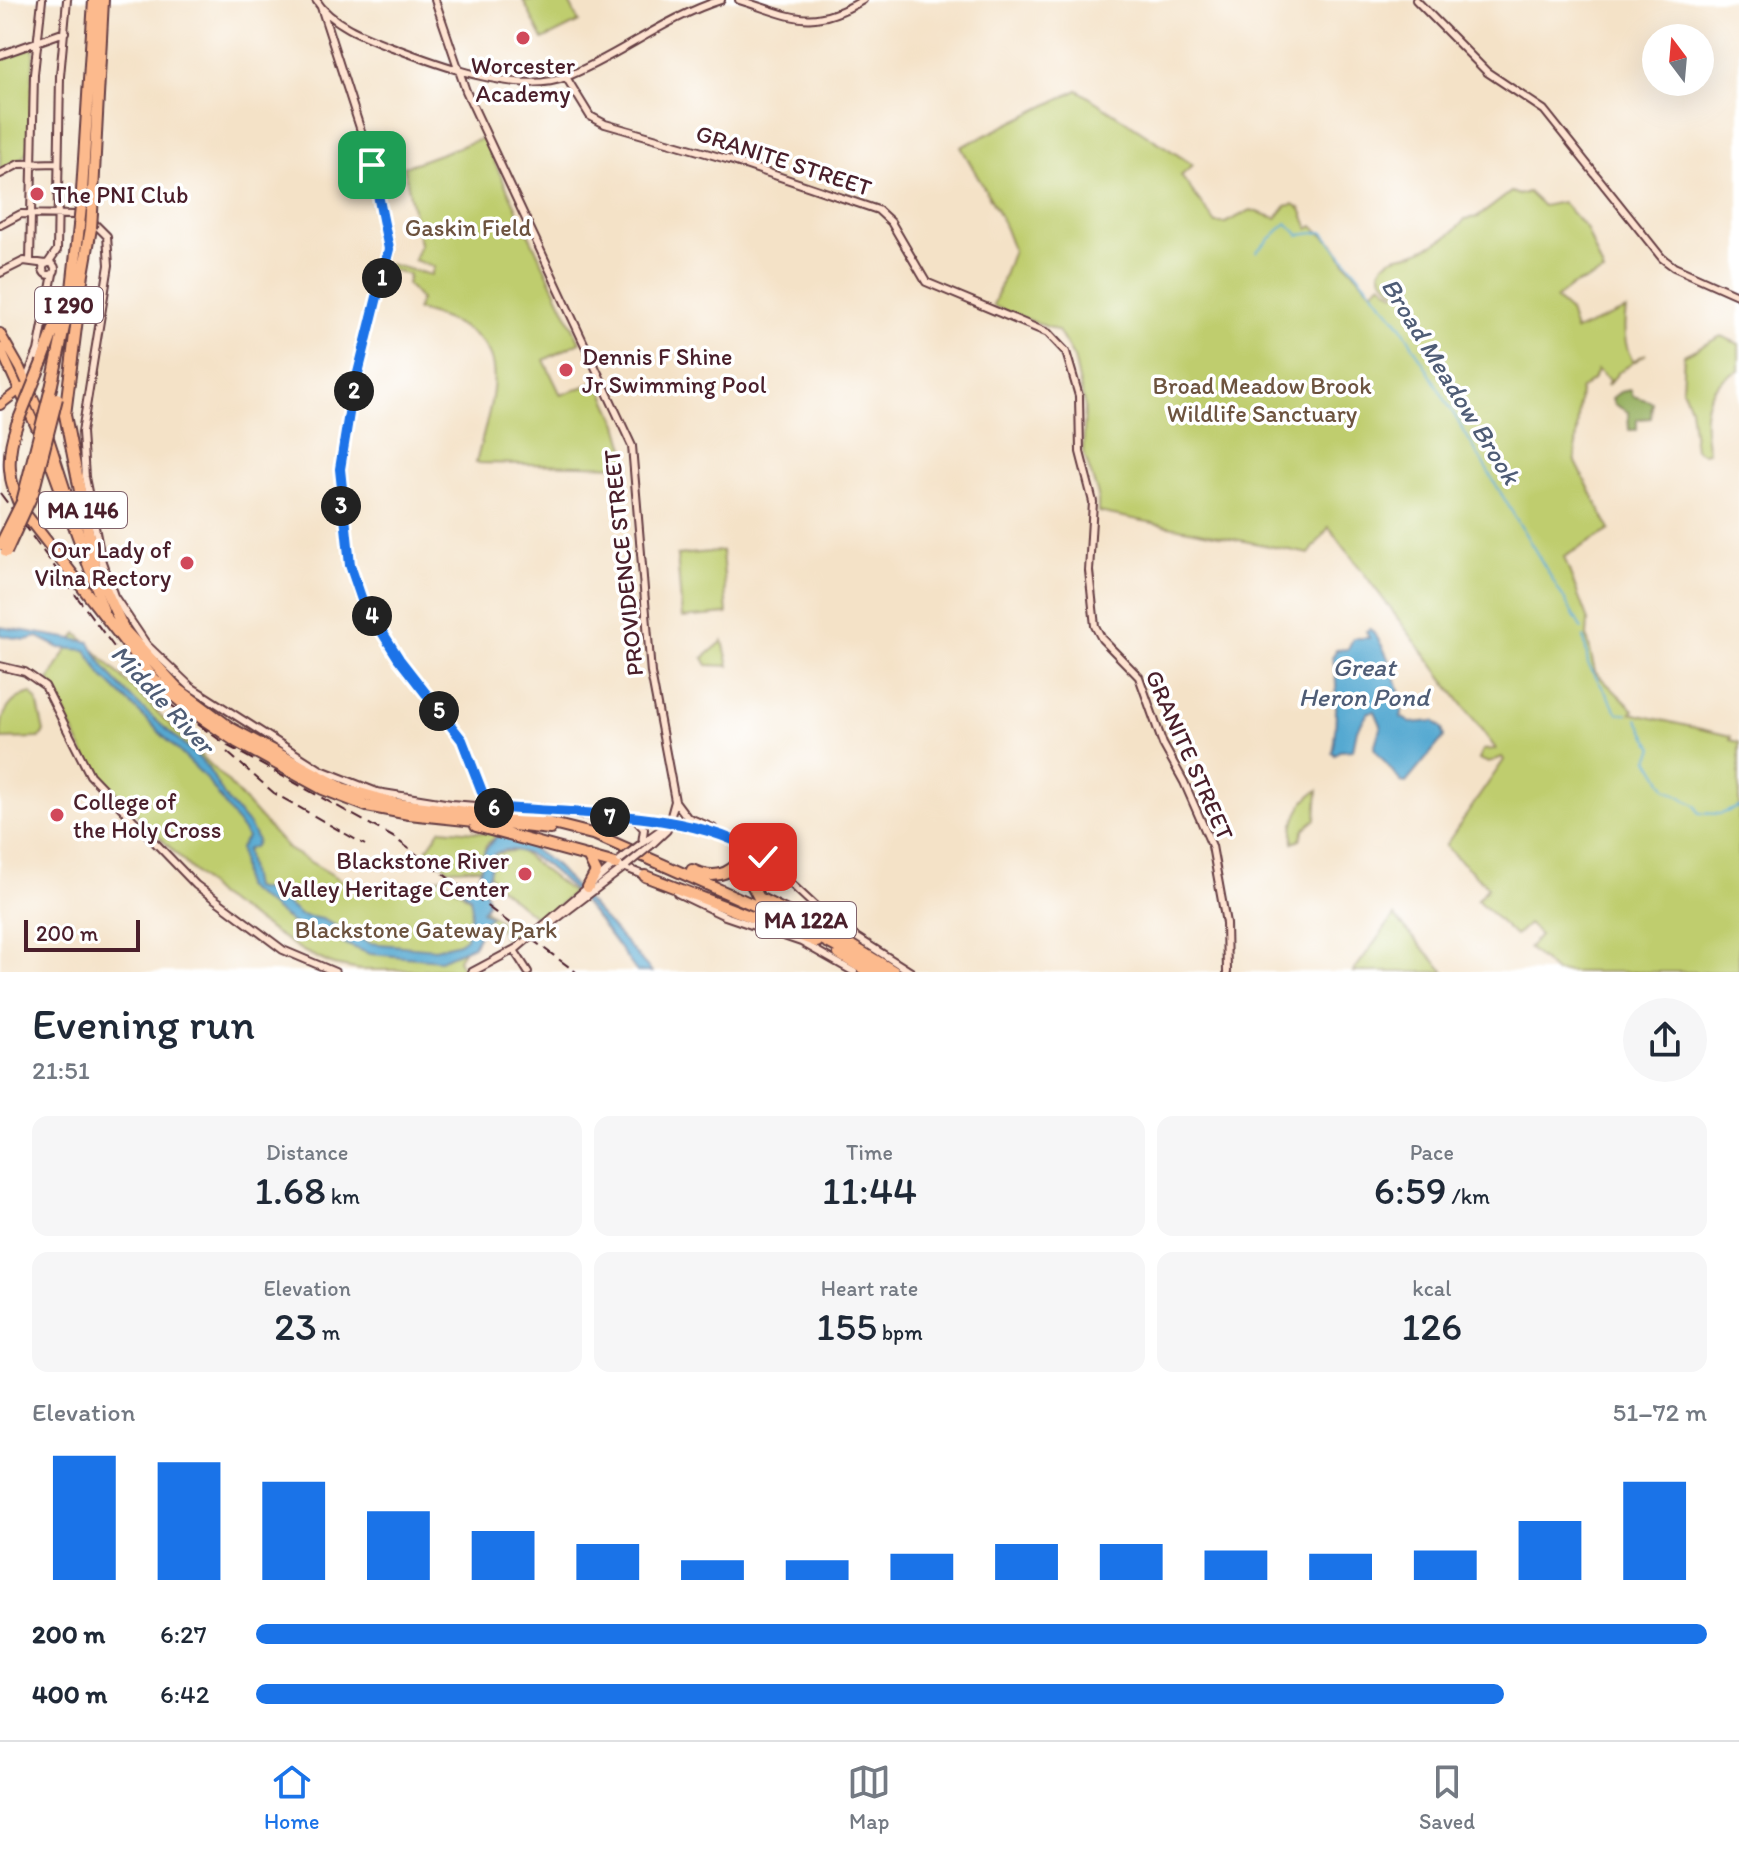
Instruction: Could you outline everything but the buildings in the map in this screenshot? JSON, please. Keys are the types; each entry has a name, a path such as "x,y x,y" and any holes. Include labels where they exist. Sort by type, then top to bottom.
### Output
{"highway":[{"name":"I 290","path":"2,551 30,504 61,398 79,303 93,120 94,0"},
{"path":"96,33 104,0"},
{"name":"I 290","path":"2,551 22,502 52,384 85,227"},
{"name":"MA 146","path":"85,227 64,302 39,360 17,424 9,465 16,498 30,522 132,653 177,700 247,747 339,796 378,808 530,826 589,840 817,942"},
{"name":"MA 146","path":"61,398 93,559 109,603 132,641 159,671 203,709 246,737 328,782 366,797 410,806 485,810 548,822 606,839 783,918 883,972"},
{"path":"485,810 576,823 706,875 731,871 750,849"},
{"path":"419,815 495,830 622,864"},
{"name":"MA 122A","path":"750,849 749,879 759,898 837,937 895,972"},
{"path":"586,855 596,872 590,889"},
{"path":"759,898 755,882 758,869 766,866 778,870"},
{"name":"MA 122A","path":"645,876 817,942 869,972"}],"main road":[{"path":"30,261 32,163 42,0"},
{"path":"0,405 24,384 39,360 51,290 47,269 56,255 67,0"},
{"name":"PROVIDENCE STREET","path":"435,0 466,91 632,446 651,673 675,801 670,823"},
{"path":"318,3 335,19 378,41 458,70 536,82 566,77 721,0"},
{"path":"739,0 802,20 836,12 863,0"},
{"path":"1416,0 1484,70 1534,102 1553,119 1662,258 1675,268 1739,296"},
{"path":"318,3 371,162 389,249 351,401 340,469 350,565 362,600 399,659 462,740 485,810"},
{"path":"330,33 335,19"},
{"path":"0,55 65,32"},
{"path":"431,59 445,58 450,48"},
{"path":"466,91 477,75"},
{"name":"GRANITE STREET","path":"566,77 590,116 605,124 730,160 878,210 891,222 926,282 1048,333 1061,343 1079,396 1081,458 1093,494 1089,577 1095,626 1102,639 1139,677 1167,752 1188,789 1212,846 1226,923 1227,972"},
{"path":"0,174 19,164 58,163"},
{"path":"0,225 18,215 31,214 90,219 103,230 109,243 110,260 83,424 82,455 103,569 134,629 162,661 196,691 331,776 400,798 485,810 670,823 719,833"},
{"path":"0,273 30,261 47,269"},
{"path":"0,333 16,360 94,590 132,653"},
{"path":"0,348 24,384 47,431 92,571 109,603"},
{"path":"16,360 27,363 39,360"},
{"path":"0,666 25,672 45,686 90,775 190,880 283,950 335,972"},
{"path":"675,801 685,816 750,849 778,870 831,921 911,972"},
{"path":"636,820 644,829 646,845"},
{"path":"472,972 514,950 670,823"},
{"name":"MA 122A","path":"622,864 645,876"},
{"path":"645,876 716,912 801,942 854,972"},
{"path":"514,950 528,972"}],"green space":[{"path":"523,0 568,0 579,22 543,40"},
{"path":"34,47 29,149 23,157 0,170 0,59"},
{"name":"Broad Meadow Brook Wildlife Sanctuary","path":"1078,90 1193,165 1181,176 1216,223 1225,223 1251,210 1276,218 1286,206 1294,204 1301,209 1309,229 1313,226 1335,245 1345,262 1372,291 1381,283 1395,294 1397,292 1382,278 1380,270 1388,260 1439,241 1465,219 1478,217 1511,192 1519,195 1528,192 1543,206 1562,202 1586,228 1604,273 1572,286 1555,299 1569,311 1575,331 1626,310 1625,337 1630,355 1633,361 1646,354 1619,372 1607,386 1609,380 1597,370 1593,380 1580,390 1575,460 1610,530 1564,557 1588,621 1587,637 1595,672 1634,710 1631,713 1731,736 1730,740 1739,742 1739,972 1555,972 1528,948 1540,935 1528,924 1515,936 1477,900 1488,887 1445,846 1504,760 1502,757 1489,763 1479,759 1483,750 1496,749 1329,527 1309,554 1098,512 1098,495 1083,451 1085,408 1074,358 1058,331 993,306 1013,250 1000,216 961,147"},
{"name":"Gaskin Field","path":"483,138 580,342 544,360 561,395 598,381 618,424 630,466 476,463 493,385 493,365 486,348 472,333 450,321 417,310 420,299 407,284 409,275 388,269 389,264 431,275 434,267 414,260 420,244 404,167"},
{"path":"1721,336 1739,344 1739,371 1727,377 1711,394 1705,415 1708,452 1702,453 1695,449 1690,407 1682,388 1684,355"},
{"path":"1631,390 1633,396 1652,402 1651,418 1637,419 1637,430 1629,430 1628,412 1614,404 1612,398 1620,392"},
{"path":"722,551 727,614 682,618 677,555"},
{"name":"Blackstone Gateway Park","path":"77,633 225,779 288,849 364,893 401,892 441,877 521,937 509,946 497,923 479,926 458,959 463,970 360,970 333,965 303,951 218,896 106,783 85,756 49,680"},
{"path":"723,641 729,666 707,665 703,658"},
{"path":"31,693 37,700 44,732 39,738 1,739 7,709 16,699"},
{"path":"1318,790 1316,819 1304,829 1300,840 1293,843 1298,812"},
{"path":"441,829 499,834 486,845 480,868 448,869 425,852"},
{"path":"518,850 573,893 540,921 493,882 489,873 495,854"},
{"path":"1394,916 1445,972 1353,972"}],"water":[{"path":"0,627 90,642 111,676 205,765 228,801 252,829 257,841 255,846 246,850 253,888 272,892 300,915 322,919 369,943 435,949 459,943 466,938 472,908 470,897 462,891 478,880 485,850 499,834 528,846 554,864 652,972 637,972 594,914 553,871 532,856 512,850 494,854 485,888 488,902 482,911 491,917 478,924 480,933 473,946 440,960 370,954 294,924 244,887 240,848 247,837 206,778 102,676 86,650 60,648 38,637 25,640 0,635"},
{"name":"Great Heron Pond","path":"1370,629 1382,646 1393,672 1401,698 1401,717 1411,723 1434,721 1442,728 1444,737 1406,783 1401,782 1374,748 1381,725 1375,711 1369,712 1357,730 1353,750 1339,751 1335,755 1332,752 1336,690 1332,658 1336,650 1348,649 1353,638 1369,638 1366,631"}],"waterway":[{"name":"Broad Meadow Brook","path":"1256,252 1287,223 1299,235 1323,232 1400,324 1582,629"},
{"name":"Broad Meadow Brook","path":"1584,637 1588,664 1618,713 1627,714"},
{"name":"Broad Meadow Brook","path":"1637,719 1654,748 1649,759 1667,789 1695,805 1699,813 1721,814 1739,807"}],"railway":[{"path":"0,493 114,647 164,700 228,746 393,837 576,972"},
{"path":"227,752 274,793 365,845"}],"place":[{"name":"Worcester Academy","path":"523,38"},
{"name":"The PNI Club","path":"37,194"},
{"name":"Dennis F Shine Jr Swimming Pool","path":"566,370"},
{"name":"Our Lady of Vilna Rectory","path":"187,563"},
{"name":"College of the Holy Cross","path":"57,815"},
{"name":"Blackstone River Valley Heritage Center","path":"525,874"}],"route":[{"path":"372,165 389,249 351,401 339,484 350,565 362,600 399,659 458,732 488,807 680,823 719,833 763,857"}],"water label":[{"name":"Middle River","path":"163,699"}]}
